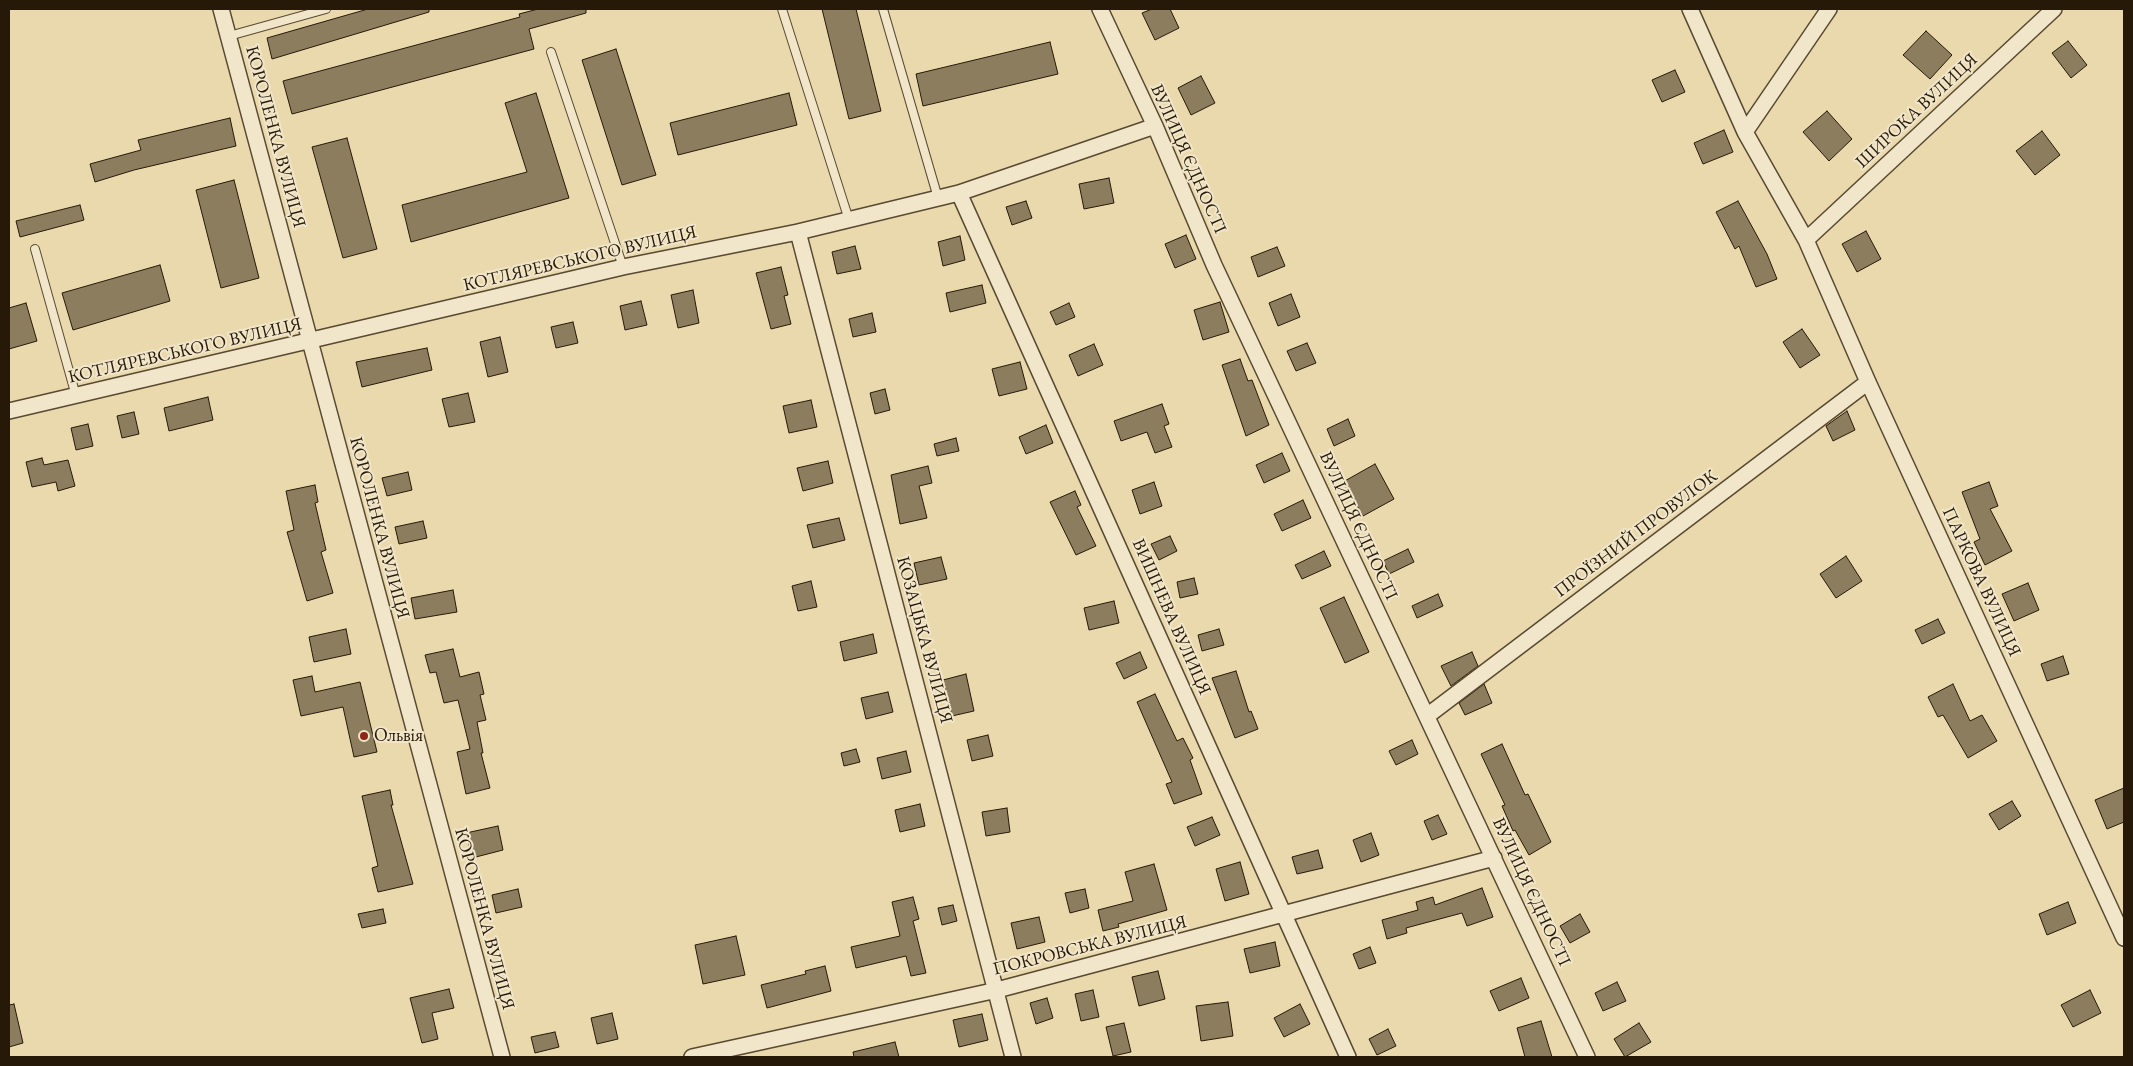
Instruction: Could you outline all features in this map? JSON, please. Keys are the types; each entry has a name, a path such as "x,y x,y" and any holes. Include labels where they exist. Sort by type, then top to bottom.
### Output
{"street":[{"name":"КОРОЛЕНКА ВУЛИЦЯ","path":"221,9 502,1057"},
{"name":"ВУЛИЦЯ ЄДНОСТІ","path":"1100,9 1154,126 1214,265 1587,1057"},
{"name":"ПАРКОВА ВУЛИЦЯ","path":"1690,9 1745,132 1806,240 1868,382 2124,938"},
{"path":"1745,132 1829,9"},
{"name":"ШИРОКА ВУЛИЦЯ","path":"1806,240 2054,9"},
{"name":"КОТЛЯРЕВСЬКОГО ВУЛИЦЯ","path":"9,411 76,397 623,267 798,232 959,193 1154,126"},
{"name":"ВИШНЕВА ВУЛИЦЯ","path":"959,193 1348,1057"},
{"name":"КОЗАЦЬКА ВУЛИЦЯ","path":"798,232 1014,1057"},
{"name":"ПРОЇЗНИЙ ПРОВУЛОК","path":"1428,716 1868,382"},
{"name":"ПОКРОВСЬКА ВУЛИЦЯ","path":"692,1057 997,990 1494,858"}],"lane":[{"path":"229,36 326,9"},
{"path":"782,9 849,220"},
{"path":"882,9 938,198"},
{"path":"551,52 623,267"},
{"path":"35,249 76,397"}],"building":[{"path":"368,9 429,9 429,12 272,59 267,38"},
{"path":"538,9 586,9 586,13 529,29 534,49 292,114 283,81 520,17 519,14"},
{"path":"822,9 856,9 881,111 849,119"},
{"path":"1152,9 1170,9 1179,28 1155,40 1142,13"},
{"path":"1926,31 1952,55 1930,79 1903,55"},
{"path":"2068,41 2087,65 2071,78 2052,53"},
{"path":"1050,42 1058,74 923,106 916,74"},
{"path":"616,49 656,175 622,185 582,60"},
{"path":"1675,70 1685,92 1662,102 1652,80"},
{"path":"1201,76 1215,103 1191,115 1178,88"},
{"path":"536,93 569,198 411,242 402,205 527,172 505,103"},
{"path":"789,93 797,125 678,155 670,123"},
{"path":"1827,111 1852,139 1829,161 1803,132"},
{"path":"230,118 236,146 134,170 95,182 90,164 141,150 138,140"},
{"path":"1724,130 1733,152 1703,164 1694,143"},
{"path":"2042,131 2060,155 2035,175 2016,151"},
{"path":"347,138 377,249 343,258 312,147"},
{"path":"1109,178 1114,203 1084,209 1079,184"},
{"path":"234,180 259,278 221,288 196,190"},
{"path":"1026,201 1032,218 1012,225 1006,207"},
{"path":"1738,201 1767,254 1777,279 1756,287 1739,246 1735,249 1716,212"},
{"path":"80,205 84,220 20,237 16,221"},
{"path":"1866,231 1881,259 1857,272 1842,244"},
{"path":"1186,235 1196,259 1175,268 1165,244"},
{"path":"960,236 965,260 943,266 938,242"},
{"path":"855,246 861,269 837,274 832,252"},
{"path":"1277,247 1285,266 1258,277 1251,257"},
{"path":"160,265 170,301 73,330 62,293"},
{"path":"781,267 788,295 784,296 791,324 771,329 756,273"},
{"path":"982,285 986,303 950,312 946,293"},
{"path":"693,290 699,323 678,328 671,295"},
{"path":"1291,294 1300,317 1278,326 1269,303"},
{"path":"641,301 647,325 625,330 620,306"},
{"path":"1220,302 1229,332 1203,340 1194,310"},
{"path":"26,303 37,341 9,349 9,308"},
{"path":"1069,303 1075,317 1056,325 1050,312"},
{"path":"872,313 876,332 853,337 849,319"},
{"path":"573,322 578,343 556,348 551,327"},
{"path":"1802,329 1820,355 1800,368 1783,342"},
{"path":"500,337 508,372 488,377 480,342"},
{"path":"1307,343 1316,363 1296,371 1287,351"},
{"path":"1094,344 1103,365 1078,376 1069,355"},
{"path":"427,348 432,370 362,387 356,362"},
{"path":"1240,359 1248,381 1252,380 1269,425 1246,436 1222,365"},
{"path":"1020,362 1027,389 999,396 992,369"},
{"path":"885,389 890,410 875,414 870,393"},
{"path":"468,393 475,422 449,427 442,399"},
{"path":"208,397 213,420 169,431 164,408"},
{"path":"811,400 817,427 789,433 783,406"},
{"path":"1162,404 1169,424 1164,426 1172,447 1155,453 1147,432 1121,441 1114,421"},
{"path":"1847,411 1855,430 1833,441 1826,426"},
{"path":"134,412 139,434 122,438 117,416"},
{"path":"1348,419 1355,436 1334,446 1327,429"},
{"path":"88,424 93,446 76,450 71,428"},
{"path":"1046,425 1053,443 1026,454 1019,437"},
{"path":"956,438 959,451 937,456 934,444"},
{"path":"1282,453 1290,471 1264,483 1256,465"},
{"path":"42,458 44,465 68,460 75,486 58,491 56,482 32,487 26,462"},
{"path":"828,461 833,483 803,491 797,468"},
{"path":"1375,464 1394,499 1363,516 1343,482"},
{"path":"928,466 932,483 919,486 927,518 900,524 891,475"},
{"path":"408,472 412,490 387,496 382,478"},
{"path":"1154,482 1162,506 1140,514 1132,490"},
{"path":"1989,482 1998,506 1990,509 2012,551 1985,565 1974,542 1980,539 1962,492"},
{"path":"315,485 318,502 315,503 326,550 321,552 333,593 307,601 287,532 294,530 286,491"},
{"path":"1075,491 1081,505 1077,507 1096,546 1076,555 1050,502"},
{"path":"1303,500 1311,518 1282,531 1274,514"},
{"path":"839,518 845,540 813,548 807,525"},
{"path":"423,521 427,538 399,544 395,527"},
{"path":"1170,536 1177,551 1159,560 1151,544"},
{"path":"1408,549 1414,562 1389,574 1383,561"},
{"path":"1324,551 1331,566 1302,579 1295,565"},
{"path":"1846,556 1862,581 1836,598 1820,574"},
{"path":"941,557 947,579 919,585 914,563"},
{"path":"1194,578 1198,594 1180,598 1177,582"},
{"path":"811,581 817,607 798,611 792,586"},
{"path":"2028,583 2039,610 2014,621 2002,594"},
{"path":"453,590 457,612 415,619 411,598"},
{"path":"1438,594 1443,606 1417,618 1412,606"},
{"path":"1344,597 1369,652 1345,663 1320,608"},
{"path":"1114,601 1119,623 1089,630 1084,608"},
{"path":"1938,619 1945,633 1922,644 1915,630"},
{"path":"346,629 351,654 314,662 309,637"},
{"path":"1219,629 1224,645 1202,651 1198,635"},
{"path":"873,634 877,653 844,661 840,642"},
{"path":"453,649 460,677 479,672 484,694 480,695 486,720 477,722 483,753 481,753 490,788 466,794 457,752 470,749 458,700 444,703 436,672 430,673 425,655"},
{"path":"1140,652 1147,668 1124,679 1116,663"},
{"path":"1472,652 1478,666 1451,686 1441,666"},
{"path":"2063,656 2069,674 2047,681 2041,664"},
{"path":"1236,671 1249,712 1251,711 1258,729 1235,738 1212,678"},
{"path":"966,674 974,711 952,716 943,680"},
{"path":"312,676 315,692 360,682 377,752 354,757 343,707 301,716 293,680"},
{"path":"1484,684 1492,703 1465,715 1459,703"},
{"path":"1953,684 1970,721 1982,715 1997,741 1968,758 1943,715 1938,717 1928,697"},
{"path":"888,692 893,712 866,719 861,698"},
{"path":"1155,694 1177,741 1183,738 1193,758 1190,760 1202,794 1174,804 1166,784 1172,782 1137,702"},
{"path":"988,735 993,756 972,761 967,740"},
{"path":"1412,740 1418,754 1396,765 1389,751"},
{"path":"1502,744 1525,795 1528,794 1551,842 1529,855 1515,830 1513,831 1502,806 1505,805 1481,754"},
{"path":"856,749 860,762 844,766 841,753"},
{"path":"906,751 911,772 882,779 877,758"},
{"path":"2124,788 2124,822 2107,829 2095,800"},
{"path":"390,790 393,805 391,805 413,884 378,892 372,868 378,866 362,796"},
{"path":"2012,801 2021,816 1999,830 1989,814"},
{"path":"920,804 925,826 900,832 895,810"},
{"path":"1007,808 1010,832 986,836 982,812"},
{"path":"1438,815 1447,834 1432,840 1424,821"},
{"path":"1212,817 1220,835 1195,846 1187,827"},
{"path":"498,826 503,850 472,858 466,833"},
{"path":"1371,833 1379,855 1361,862 1353,840"},
{"path":"1318,850 1323,868 1297,874 1292,857"},
{"path":"1240,862 1249,894 1225,901 1216,869"},
{"path":"1154,864 1167,910 1118,924 1119,927 1103,931 1098,910 1133,901 1125,872"},
{"path":"1482,888 1493,917 1467,926 1462,913 1406,928 1407,933 1387,939 1382,920 1418,910 1416,902 1433,897 1435,905"},
{"path":"518,889 522,907 496,913 492,895"},
{"path":"1085,889 1089,908 1070,913 1065,893"},
{"path":"913,897 919,919 913,921 926,973 911,976 906,956 856,968 851,947 900,936 892,902"},
{"path":"2068,902 2076,923 2047,935 2039,914"},
{"path":"953,905 957,921 942,925 938,908"},
{"path":"383,909 386,923 362,928 358,914"},
{"path":"1580,914 1590,932 1570,943 1560,926"},
{"path":"1039,917 1045,942 1017,949 1011,923"},
{"path":"736,936 745,975 703,984 695,945"},
{"path":"1275,942 1280,966 1250,973 1244,949"},
{"path":"1370,947 1376,963 1359,969 1353,954"},
{"path":"825,966 831,991 767,1008 761,985 806,974 805,971"},
{"path":"1158,971 1165,999 1139,1006 1132,977"},
{"path":"1521,978 1529,998 1499,1011 1490,991"},
{"path":"1617,982 1626,1001 1603,1011 1595,993"},
{"path":"449,989 454,1008 432,1013 438,1039 422,1043 410,998"},
{"path":"1093,990 1099,1017 1081,1021 1075,994"},
{"path":"2090,990 2101,1013 2073,1027 2061,1005"},
{"path":"1047,998 1053,1018 1036,1024 1030,1003"},
{"path":"1228,1002 1233,1036 1201,1041 1196,1006"},
{"path":"14,1004 23,1043 9,1047 9,1005"},
{"path":"1300,1004 1310,1024 1284,1037 1274,1018"},
{"path":"612,1013 618,1039 597,1044 591,1018"},
{"path":"982,1014 988,1040 959,1047 953,1020"},
{"path":"1541,1021 1552,1057 1525,1057 1517,1028"},
{"path":"1124,1023 1131,1052 1113,1056 1106,1027"},
{"path":"1639,1023 1651,1042 1625,1057 1614,1039"},
{"path":"1388,1029 1396,1046 1377,1055 1369,1039"},
{"path":"555,1032 559,1047 535,1053 531,1037"},
{"path":"895,1042 899,1057 854,1057 853,1052"}],"place":[{"name":"Ольвія","path":"364,736"}]}
